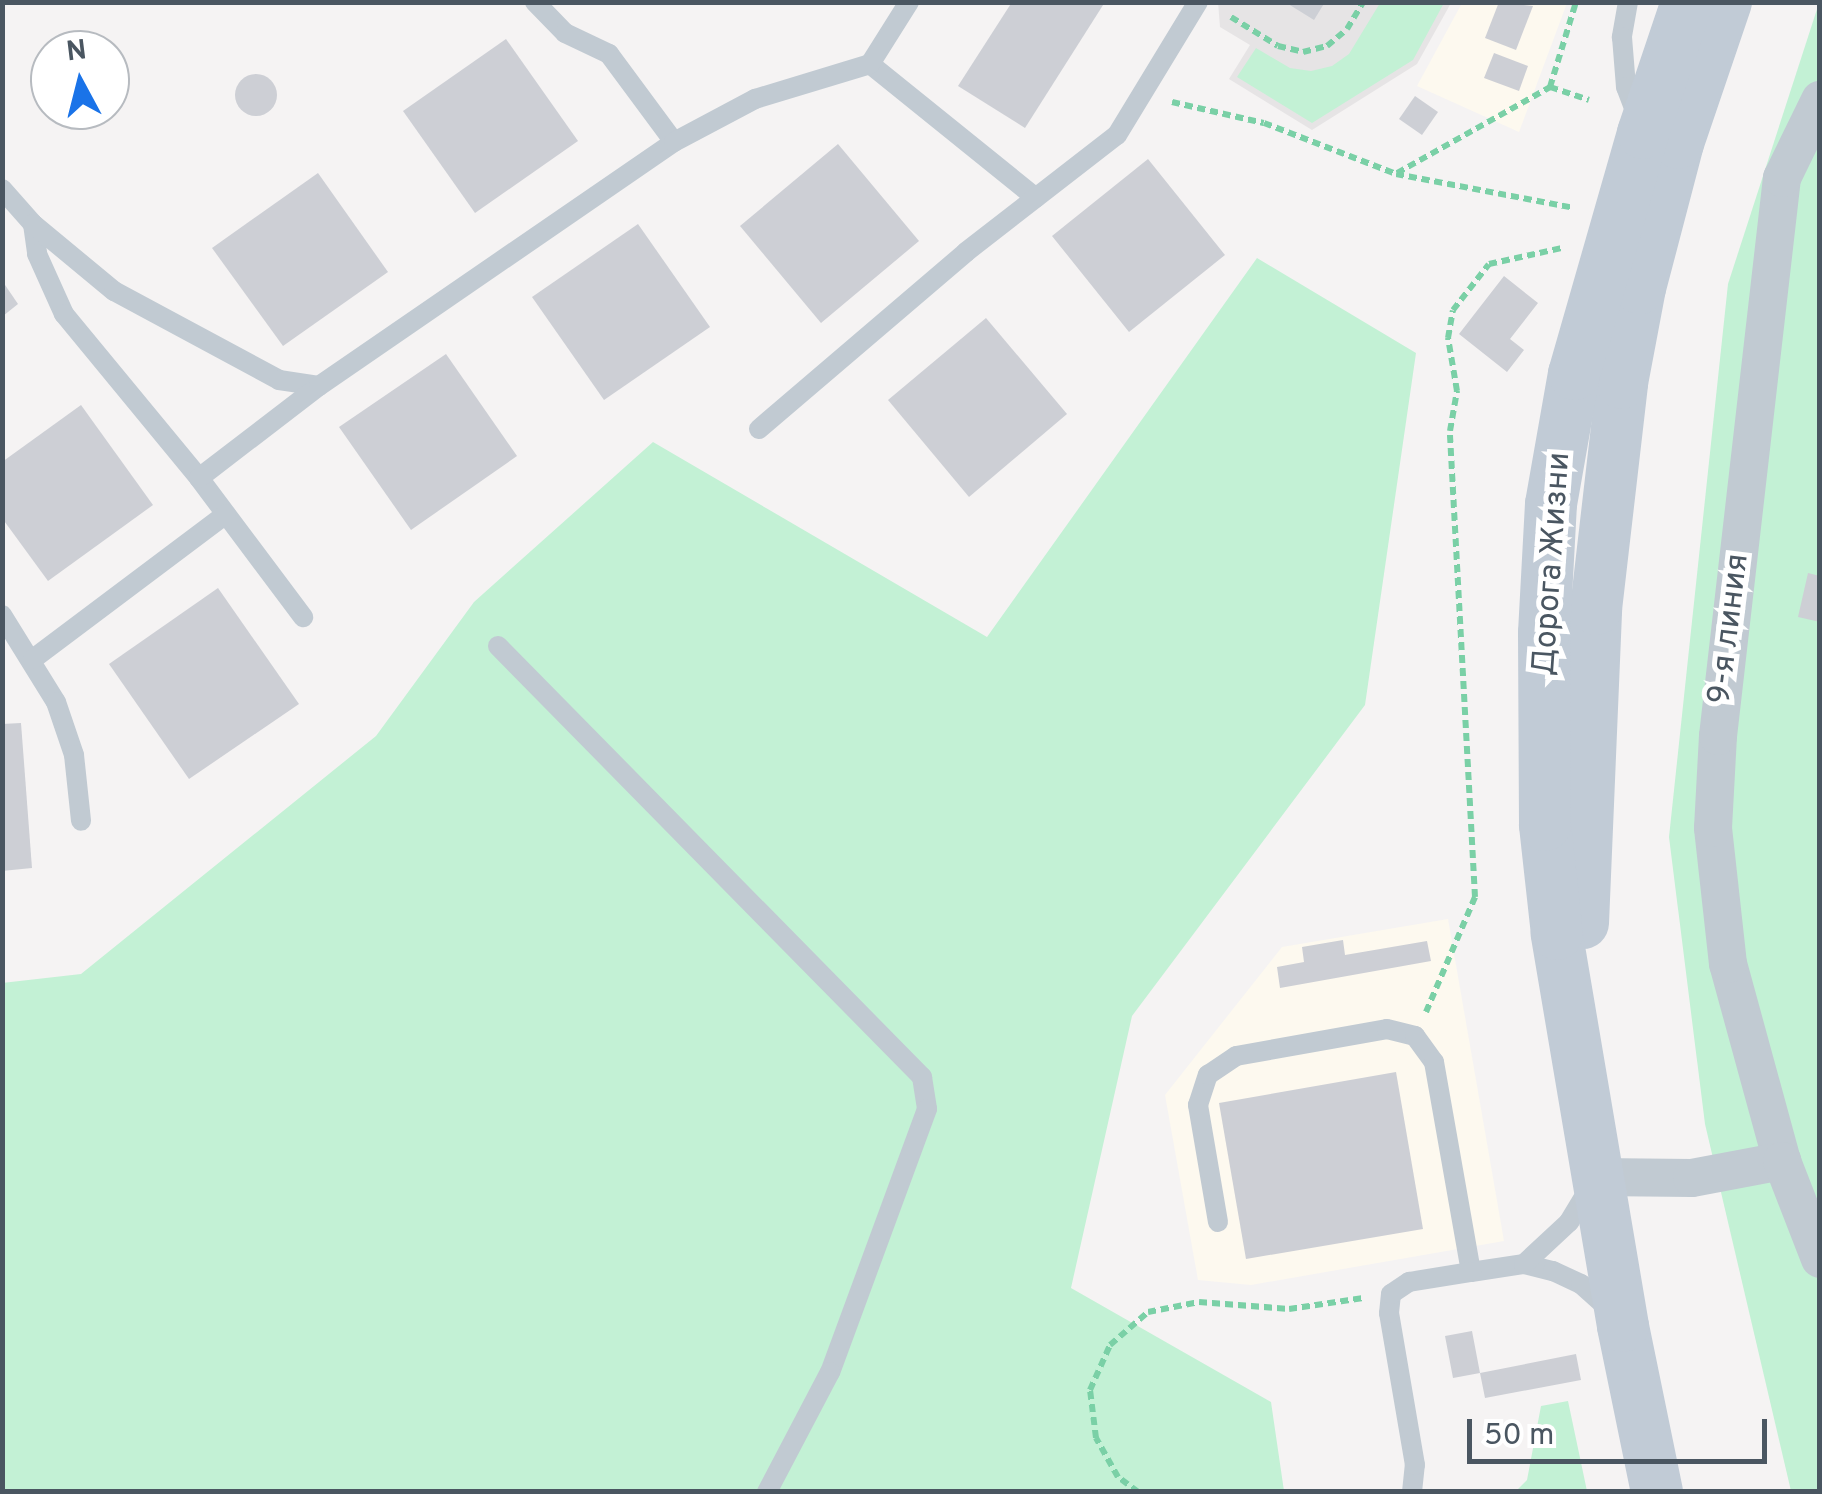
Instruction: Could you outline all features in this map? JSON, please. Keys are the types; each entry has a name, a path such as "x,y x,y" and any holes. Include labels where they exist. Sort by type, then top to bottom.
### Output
{"main road":[{"name":"Дорога Жизни","path":"1657,1492 1623,1326 1557,934 1545,825 1544,633 1551,504 1574,374 1643,133 1687,2"},
{"name":"Дорога Жизни","path":"1582,1080 1586,804 1596,609 1622,383 1640,288 1678,142 1726,2"}],"street":[{"name":"9-я линия","path":"1820,100 1782,178 1718,736 1713,828 1728,964 1782,1161 1820,1260"},
{"path":"1597,1178 1692,1178 1782,1161"}],"lane":[{"path":"535,2 564,33 609,54 674,142"},
{"path":"199,478 318,386 674,142 755,98 870,64 909,2"},
{"path":"759,429 1036,198 1118,135 1198,2"},
{"path":"1628,2 1622,37 1626,87 1643,133"},
{"path":"870,64 1036,198"},
{"path":"2,189 33,224 114,291 279,380 318,386"},
{"path":"33,224 37,254 64,314 199,478 303,617"},
{"path":"33,660 226,514"},
{"path":"2,615 56,702 74,755 80,821"},
{"path":"498,646 922,1077 927,1109 830,1372 767,1492"},
{"path":"1218,1222 1198,1105 1208,1075 1236,1056 1387,1029 1416,1036 1434,1062 1471,1272"},
{"path":"1524,1264 1549,1246 1597,1178"},
{"path":"1412,1492 1415,1464 1389,1313 1392,1294 1408,1282 1524,1264 1581,1284 1623,1326"}],"path":[{"path":"1231,17 1278,46 1303,52 1328,46 1346,29 1363,2"},
{"path":"1396,174 1550,87 1576,2"},
{"path":"1550,87 1589,100"},
{"path":"1142,95 1264,123 1396,174 1582,209"},
{"path":"1416,1036 1475,896 1450,431 1457,391 1448,338 1453,310 1490,264 1578,245"},
{"path":"1138,1492 1118,1478 1096,1438 1090,1390 1110,1345 1148,1312 1199,1302 1289,1308 1392,1294"}],"shaded area":[{"path":"1218,2 1451,3 1417,64 1312,130 1229,79 1250,45 1220,27"},
{"path":"1462,3 1567,3 1519,132 1417,86"},
{"path":"1448,919 1504,1241 1251,1285 1198,1280 1165,1095 1282,947"}],"green space":[{"path":"1380,3 1444,3 1413,60 1312,123 1237,77 1256,48 1290,68 1311,71 1332,66 1349,54"},
{"path":"1819,3 1819,1491 1791,1491 1705,1124 1669,837 1728,284"},
{"path":"1257,258 1416,353 1365,705 1132,1016 1071,1288 1271,1402 1284,1491 3,1491 2,983 81,974 376,736 474,602 653,442 987,637"},
{"path":"1568,1401 1587,1491 1516,1491 1527,1480 1541,1406"}],"building":[{"path":"1012,2 1105,2 1025,128 958,86"},
{"path":"1285,2 1325,2 1314,20"},
{"path":"1499,2 1533,6 1516,50 1485,38"},
{"path":"506,39 578,141 475,213 403,111"},
{"path":"1494,53 1528,66 1519,91 1484,78"},
{"path":"256,74 271,80 277,95 271,110 256,116 241,110 235,95 241,80"},
{"path":"1415,96 1438,112 1422,135 1399,119"},
{"path":"838,144 919,241 821,323 740,226"},
{"path":"1148,159 1225,255 1129,332 1052,236"},
{"path":"318,173 388,272 283,346 212,248"},
{"path":"638,224 710,327 604,400 532,297"},
{"path":"1504,276 1538,303 1510,339 1524,350 1507,372 1459,334"},
{"path":"3,282 18,304 3,316"},
{"path":"986,318 1067,414 969,497 888,400"},
{"path":"446,354 517,456 411,530 339,427"},
{"path":"81,405 153,505 48,581 2,518 2,462"},
{"path":"1808,573 1820,576 1820,622 1798,617"},
{"path":"218,588 299,704 189,779 109,664"},
{"path":"21,723 32,868 2,871 2,724"},
{"path":"1343,940 1345,955 1427,941 1431,961 1280,988 1277,967 1304,962 1302,947"},
{"path":"1396,1072 1423,1229 1246,1259 1219,1103"},
{"path":"1472,1331 1480,1373 1453,1378 1445,1336"},
{"path":"1576,1354 1581,1380 1485,1398 1480,1373"}]}
